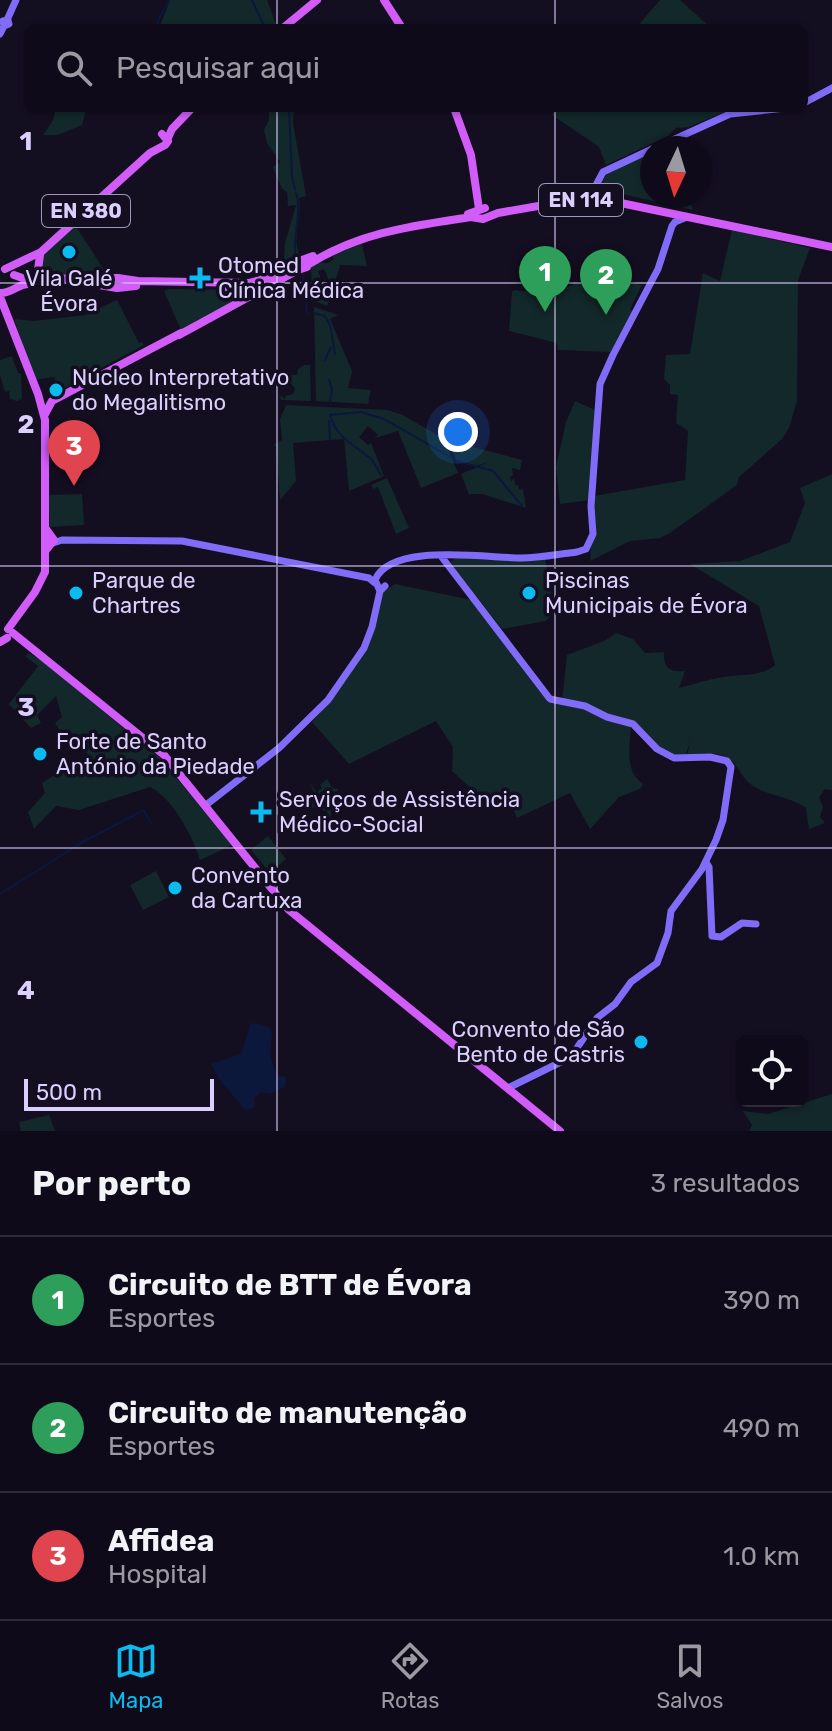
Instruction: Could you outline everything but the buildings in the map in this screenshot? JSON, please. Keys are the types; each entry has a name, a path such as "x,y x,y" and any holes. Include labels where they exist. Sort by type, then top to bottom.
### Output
{"main road":[{"path":"288,24 317,0"},
{"path":"385,0 401,24"},
{"name":"EN 380","path":"8,272 41,252 150,153 158,144 156,137 165,136 188,112"},
{"path":"457,112 468,135 482,212"},
{"name":"EN 114","path":"247,283 282,274 357,239 378,233 594,194 672,217 687,215 832,247"},
{"path":"41,252 38,270 50,280"},
{"name":"EN 114","path":"246,294 305,263"},
{"path":"44,434 43,401 5,295 8,272 19,279 229,287 246,294"},
{"path":"5,295 24,284 247,283"},
{"path":"246,294 242,285 247,283"},
{"path":"43,401 180,334 236,304 246,294"},
{"path":"43,401 50,540 43,579 7,634 45,660 164,755 208,802 213,813 297,917 560,1131"}],"street":[{"path":"0,34 16,0"},
{"path":"808,101 832,88"},
{"path":"682,136 730,114 749,112"},
{"path":"594,194 603,172 640,155"},
{"path":"208,802 311,720 347,677 369,637 379,579 393,562 480,554 520,558 586,549 593,534 591,506 599,389 607,366 659,266 672,217"},
{"path":"50,540 182,541 379,579"},
{"path":"441,556 550,699 585,706 607,717 633,724 657,749 674,758 710,757 730,764 723,820 706,862 671,911 668,933 657,963 629,984 615,1004 597,1018 571,1057 508,1088"},
{"path":"706,862 712,936 721,937 742,923 756,924"}],"green space":[{"path":"170,0 267,0 276,24 161,24"},
{"path":"660,0 680,0 707,24 639,24"},
{"path":"55,112 85,112 82,125 58,135 43,135"},
{"path":"269,112 294,112 306,196 299,198 296,242 300,257 271,277 284,264 285,243 296,205 288,206 287,192 282,189 273,167 280,162 267,143 264,130"},
{"path":"554,112 725,112 689,127 676,128 668,136 640,136 640,149 606,165 599,147 552,115"},
{"path":"640,157 640,198 604,190 602,183 607,173"},
{"name":"Vila Galé Évora","path":"75,225 105,275 49,276 41,270 42,255"},
{"path":"732,230 810,248 798,280 797,401 789,428 782,439 739,477 737,485 670,533 660,538 630,541 590,561 594,496 685,480 688,431 676,423 678,395 670,394 670,385 664,379 666,355 690,354 703,273 720,281"},
{"path":"361,240 367,266 340,265 333,290 324,269 318,271 328,298 331,297 327,306 312,300 311,266 315,262 328,263 334,259 332,256"},
{"path":"603,277 642,285 630,309 633,311 611,352 558,350 557,343 509,331 514,290 548,294 585,280"},
{"path":"231,290 237,295 229,304 181,330 164,291"},
{"path":"117,300 139,343 144,345 59,391 54,377 34,380 14,319 34,321 86,315"},
{"path":"314,307 338,315 330,319 352,371 348,388 371,390 368,404 316,401"},
{"path":"12,356 21,374 22,399 17,401 10,399 9,391 5,392 0,375 0,360"},
{"path":"310,365 311,401 281,400 279,395 285,399 293,394 295,388 288,381 269,379 269,373 297,375 298,369"},
{"path":"575,401 595,410 590,500 560,504 556,467 566,422"},
{"path":"286,405 387,410 403,415 439,436 458,473 421,488 398,431 375,438 378,435 368,426 359,437 368,445 371,443 384,476 349,491 344,439 293,443 296,481 280,500 276,446 273,445 282,440 280,419"},
{"path":"454,442 522,460 520,470 512,468 513,476 510,476 519,490 523,489 526,508 482,494 469,494 461,474 489,462 476,466 456,460 450,446"},
{"path":"832,474 832,790 825,789 819,797 823,807 820,817 825,823 809,829 806,808 755,787 728,758 720,754 687,755 691,740 685,757 670,754 631,722 562,701 567,655 616,633 633,639 645,653 664,652 668,668 685,671 679,688 718,678 757,673 775,665 759,606 690,564 740,561 790,542 805,503 800,488"},
{"path":"387,478 409,528 396,534 378,487 373,489 371,485"},
{"path":"82,494 84,525 50,527 48,495"},
{"name":"Piscinas Municipais de Évora","path":"461,557 545,557 554,612 546,621 502,629 450,563"},
{"path":"395,584 472,600 547,697 547,702 573,705 631,725 630,758 633,772 643,784 640,789 619,797 590,829 570,793 517,818 511,803 506,800 480,809 475,792 452,771 453,747 436,721 349,764 312,722 358,662 373,630 383,592"},
{"path":"29,653 159,757 232,845 200,860 174,808 150,787 79,810 56,806 34,829 28,812 45,793 42,783 70,765 76,772 98,765 81,747 73,751 55,723 62,717 56,696 37,715 41,723 31,728 9,704 38,666 25,656"},
{"path":"327,779 332,788 338,789 338,793 332,791 331,818 324,817 327,811 303,805 301,810 296,805 308,795 310,798 315,794 310,784 317,792"},
{"path":"268,836 286,859 270,873 251,850"},
{"path":"156,871 169,897 143,910 130,885"},
{"path":"832,1094 832,1131 749,1131 752,1125 743,1111 768,1114 790,1107 808,1107 808,1102"},
{"path":"49,1115 55,1131 21,1131 19,1122"}],"water":[{"path":"251,1023 267,1027 272,1032 272,1062 277,1075 286,1077 285,1087 270,1094 262,1092 254,1098 255,1107 246,1111 219,1079 211,1064 241,1054"}],"waterway":[{"path":"158,24 169,0"},
{"path":"252,0 263,24"},
{"path":"289,112 295,189"},
{"path":"296,192 296,260"},
{"path":"303,275 307,313"},
{"path":"314,313 325,316 330,325 335,354"},
{"path":"325,360 331,347"},
{"path":"329,380 332,389 330,402"},
{"path":"381,475 372,460 341,434 330,415 361,412 384,419 452,458"},
{"path":"329,421 330,440"},
{"path":"457,461 493,471 522,506"},
{"path":"0,894 81,843 142,811 151,823"}],"place":[{"name":"Vila Galé Évora","path":"69,252"},
{"name":"Otomed Clínica Médica","path":"200,278"},
{"name":"Circuito de BTT de Évora","path":"545,312"},
{"name":"Circuito de manutenção","path":"606,315"},
{"name":"Núcleo Interpretativo do Megalitismo","path":"56,390"},
{"name":"Affidea","path":"74,486"},
{"name":"Parque de Chartres","path":"76,593"},
{"name":"Piscinas Municipais de Évora","path":"529,593"},
{"name":"Forte de Santo António da Piedade","path":"40,754"},
{"name":"Serviços de Assistência Médico-Social","path":"261,812"},
{"name":"Convento da Cartuxa","path":"175,888"},
{"name":"Convento de São Bento de Castris","path":"641,1042"}]}
